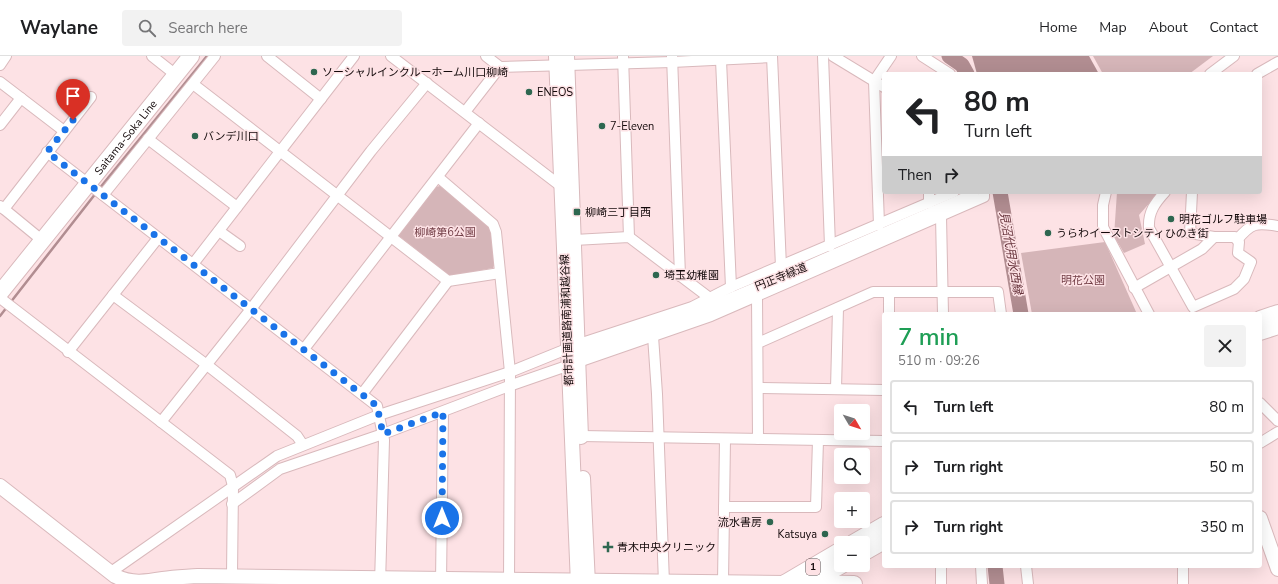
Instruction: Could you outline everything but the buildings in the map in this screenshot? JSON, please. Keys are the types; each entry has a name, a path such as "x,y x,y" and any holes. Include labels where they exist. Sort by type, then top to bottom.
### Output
{"main road":[{"name":"Saitama-Soka Line","path":"3,297 43,241 191,56"},
{"path":"1262,318 1278,313"},
{"path":"1262,331 1278,326"},
{"path":"865,536 882,526"},
{"path":"870,549 882,542"},
{"name":"1","path":"784,584 834,554"},
{"name":"1","path":"810,583 834,570"},
{"name":"1","path":"784,584 854,584"}],"street":[{"path":"0,65 6,56"},
{"path":"152,56 176,75"},
{"path":"103,195 215,56"},
{"path":"267,56 321,99"},
{"path":"193,264 354,56"},
{"path":"391,56 562,187"},
{"path":"486,56 500,67 562,60 721,60 772,56 780,267"},
{"path":"465,112 500,67 500,56"},
{"path":"823,56 830,246"},
{"path":"833,56 882,86"},
{"path":"879,225 874,81 891,56"},
{"path":"922,56 947,72"},
{"path":"1213,72 1234,56"},
{"path":"672,59 680,276"},
{"name":"都市計画道路南浦和越谷線","path":"562,60 562,187 581,436 582,583"},
{"name":"都市計画道路南浦和越谷線","path":"562,60 574,240 575,354 582,583"},
{"path":"623,60 629,237"},
{"path":"721,60 731,287"},
{"path":"1260,72 1278,62"},
{"path":"0,82 64,131"},
{"path":"161,422 427,83"},
{"path":"193,84 390,238 448,281"},
{"path":"43,241 2,208 91,97"},
{"path":"0,125 21,98"},
{"path":"304,349 479,123"},
{"path":"148,139 237,207"},
{"path":"47,152 377,406 383,434 380,581"},
{"path":"438,177 493,224 500,273 510,372 509,582"},
{"path":"928,194 929,203"},
{"path":"111,572 277,456 379,415 510,372 575,354 652,336 711,316 757,296 810,264 830,246 949,194"},
{"path":"232,504 280,469 443,412 509,386 575,354 692,307 731,287 780,267 810,264 941,216 982,194"},
{"name":"円正寺緑道","path":"575,354 685,316 982,194"},
{"path":"1106,194 1103,206 1103,227 1148,312"},
{"path":"1163,194 1155,204 1148,217 1149,228 1193,307 1234,289 1244,279 1251,262 1238,252 1239,242 1237,240"},
{"path":"1192,194 1190,233 1214,237 1234,238 1237,240"},
{"path":"941,216 943,312"},
{"path":"1237,240 1247,227 1256,224 1278,226"},
{"path":"219,231 240,246"},
{"path":"574,240 629,237 710,299"},
{"path":"1134,288 1202,249 1214,237"},
{"path":"68,352 158,238"},
{"path":"362,394 448,281 500,273"},
{"path":"758,343 873,292 998,292 1001,312"},
{"path":"889,292 889,312"},
{"path":"113,294 207,365 297,436 303,445"},
{"path":"757,296 758,439"},
{"path":"3,297 68,352 230,475 234,486 232,504 232,580"},
{"path":"836,389 838,308"},
{"path":"652,336 664,583"},
{"path":"758,388 882,390"},
{"path":"1262,404 1278,421"},
{"path":"442,582 443,412"},
{"path":"1262,442 1278,432"},
{"path":"581,436 882,441"},
{"path":"723,582 725,439"},
{"path":"724,507 816,507 818,440"},
{"path":"0,486 122,580 135,584 164,578 198,576 232,580 582,583 723,582 784,584"},
{"path":"1262,524 1278,569"},
{"path":"941,568 941,584"},
{"path":"981,568 982,584"},
{"path":"1026,568 1028,584"},
{"path":"1183,568 1183,584"}],"green space":[{"path":"1093,56 1213,56 1192,72 1102,72"},
{"name":"柳崎第6公園","path":"440,186 490,226 494,265 493,268 450,276 399,236 399,233 435,187"},
{"path":"1117,194 1157,194 1139,215 1145,244 1124,253 1114,236"},
{"name":"明花公園","path":"1105,242 1136,312 1032,312 1021,253"}],"shaded area":[{"path":"972,56 1089,56 1098,72 976,72"}],"waterway":[{"path":"99,189 207,56"},
{"name":"見沼代用水西縁","path":"949,56 962,65 966,72"},
{"path":"10,303 96,193"},
{"name":"見沼代用水西縁","path":"1000,194 1021,312"},
{"path":"0,316 7,307"},
{"name":"見沼代用水西縁","path":"995,568 997,584"}],"place":[{"name":"ソーシャルインクルーホーム川口柳崎","path":"314,72"},
{"name":"ENEOS","path":"529,92"},
{"name":"7-Eleven","path":"602,126"},
{"name":"バンデ川口","path":"195,136"},
{"name":"柳崎三丁目西","path":"577,212"},
{"name":"明花ゴルフ駐車場","path":"1171,219"},
{"name":"うらわイーストシティひのき街","path":"1048,233"},
{"name":"埼玉幼稚園","path":"656,275"},
{"name":"流水書房","path":"770,522"},
{"name":"Katsuya","path":"825,534"},
{"name":"青木中央クリニック","path":"608,547"}],"route":[{"path":"73,120 47,152 377,406 383,434 443,412 442,518"}]}
